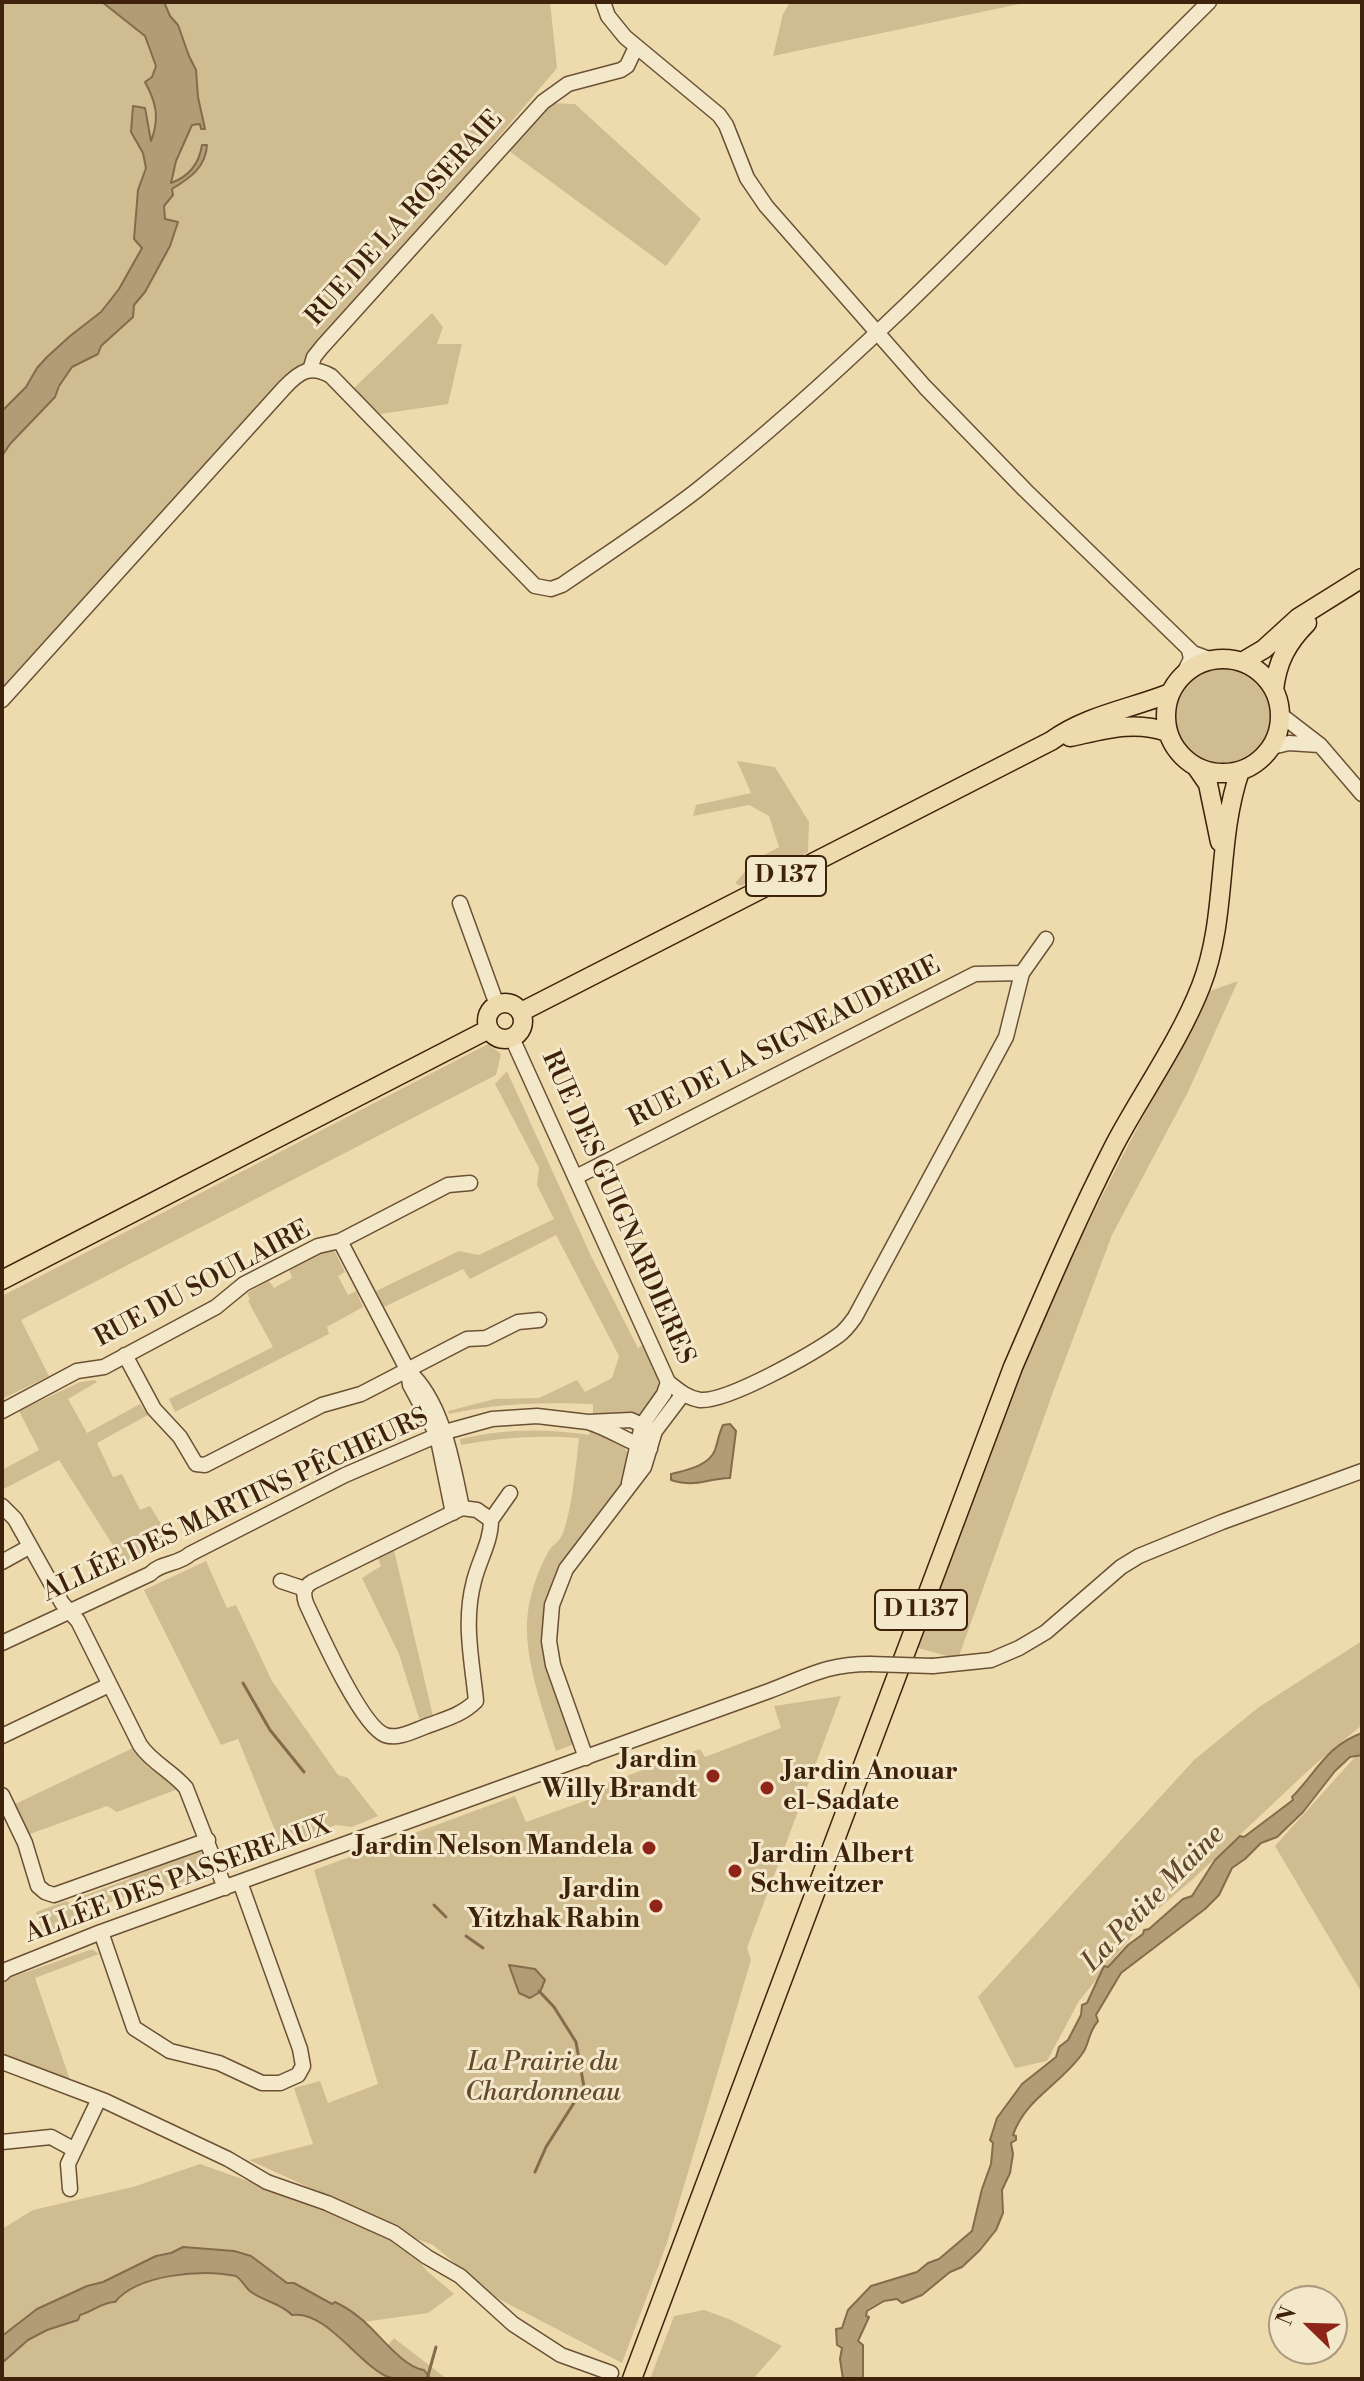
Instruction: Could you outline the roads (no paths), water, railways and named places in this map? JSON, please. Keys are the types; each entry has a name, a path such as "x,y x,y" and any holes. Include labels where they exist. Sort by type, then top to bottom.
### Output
{"main road":[{"path":"1242,662 1264,649 1298,618 1362,578"},
{"path":"1274,690 1260,672 1242,662 1212,660 1195,666 1183,675 1170,693 1166,709 1167,732 1176,749 1197,768 1218,774 1252,766 1272,747 1278,733 1281,715 1274,690 1283,652 1297,633 1336,594"},
{"name":"D 137","path":"521,1012 1051,741 1070,727 1170,693"},
{"name":"D 137","path":"1051,741 1128,725 1153,726 1167,732"},
{"name":"D 1137","path":"1197,768 1208,784 1222,853"},
{"name":"D 1137","path":"632,2379 1013,1367 1116,1144 1182,1027 1201,985 1213,944 1222,853 1231,797 1240,771"},
{"path":"513,1004 521,1012 523,1024 512,1038 501,1039 489,1029 487,1018 497,1005 513,1004"},
{"path":"2,1280 489,1029"}],"street":[{"path":"603,2 608,16 625,37 719,115 747,178 766,206 925,387 1189,650 1212,660"},
{"path":"310,370 331,376 535,586 551,589 562,585 695,491 751,445 971,244 1209,2"},
{"name":"RUE DE LA ROSERAIE","path":"2,700 284,388 295,377 310,370 314,357 322,347 543,102 568,84 621,70 627,66 636,47"},
{"path":"1183,675 1191,659 1189,650"},
{"path":"1281,715 1320,745 1362,794"},
{"path":"1272,747 1302,743 1320,745"},
{"path":"460,903 497,1005"},
{"path":"649,1428 683,1394 699,1400 736,1391 820,1347 846,1329 1006,1037 1022,973 1046,939"},
{"name":"RUE DE LA SIGNEAUDERIE","path":"576,1177 975,974 1022,973"},
{"name":"RUE DES GUIGNARDIERES","path":"512,1038 668,1382 683,1394"},
{"name":"RUE DU SOULAIRE","path":"2,1411 77,1371 104,1367 216,1307 244,1284 318,1246 340,1241 448,1185 470,1183"},
{"path":"340,1241 408,1371 417,1379 441,1434 457,1510"},
{"path":"125,1355 154,1409 180,1437 196,1464 205,1465 322,1405 361,1394 467,1339 486,1338 518,1322 539,1320"},
{"path":"586,1758 553,1665 549,1641 552,1605 566,1569 644,1467 643,1446 668,1382"},
{"name":"ALLÉE DES MARTINS PÊCHEURS","path":"2,1643 150,1574 156,1568 184,1560 190,1554 345,1475 441,1434 492,1419 562,1418 613,1430 626,1441 643,1446"},
{"name":"ALLÉE DES MARTINS PÊCHEURS","path":"588,1422 631,1420 649,1428"},
{"name":"ALLÉE DES PASSEREAUX","path":"2,1974 101,1932 519,1779 586,1758 820,1670 840,1664 933,1666 991,1660 1046,1632 1121,1567 1139,1556 1362,1471"},
{"path":"491,1520 477,1510 457,1510 312,1582 305,1589 303,1595 306,1603 345,1684 376,1729 384,1735 400,1735 465,1712 476,1701 467,1634 473,1582 491,1533 491,1520 510,1493"},
{"path":"2,1506 15,1519 62,1603 78,1621 149,1758 186,1788 225,1888"},
{"path":"2,1562 29,1547"},
{"path":"281,1581 305,1589"},
{"path":"2,1736 109,1685"},
{"path":"2,1795 25,1843 38,1886 54,1895 208,1840"},
{"path":"101,1932 134,2028 170,2051 211,2060 262,2083 280,2083 298,2075 303,2066 300,2049 240,1882"},
{"path":"2,2062 99,2099 228,2159 267,2182 327,2203 394,2233 460,2276 513,2324 561,2355 611,2373"},
{"path":"70,2189 68,2164 99,2099"},
{"path":"2,2142 51,2137 73,2149"}],"waterway":[{"path":"243,1683 270,1730 304,1772"},
{"path":"434,1905 446,1917"},
{"path":"466,1936 483,1948"},
{"path":"535,2172 546,2147 584,2087 576,2042 554,2007 539,1991"},
{"path":"427,2379 436,2347"}],"place":[{"name":"Jardin Willy Brandt","path":"713,1776"},
{"name":"Jardin Anouar el-Sadate","path":"767,1788"},
{"name":"Jardin Nelson Mandela","path":"649,1848"},
{"name":"Jardin Albert Schweitzer","path":"735,1871"},
{"name":"Jardin Yitzhak Rabin","path":"656,1906"}],"water label":[{"name":"La Petite Maine","path":"1154,1899"}],"park label":[{"name":"La Prairie du Chardonneau","path":"543,2079"}]}
